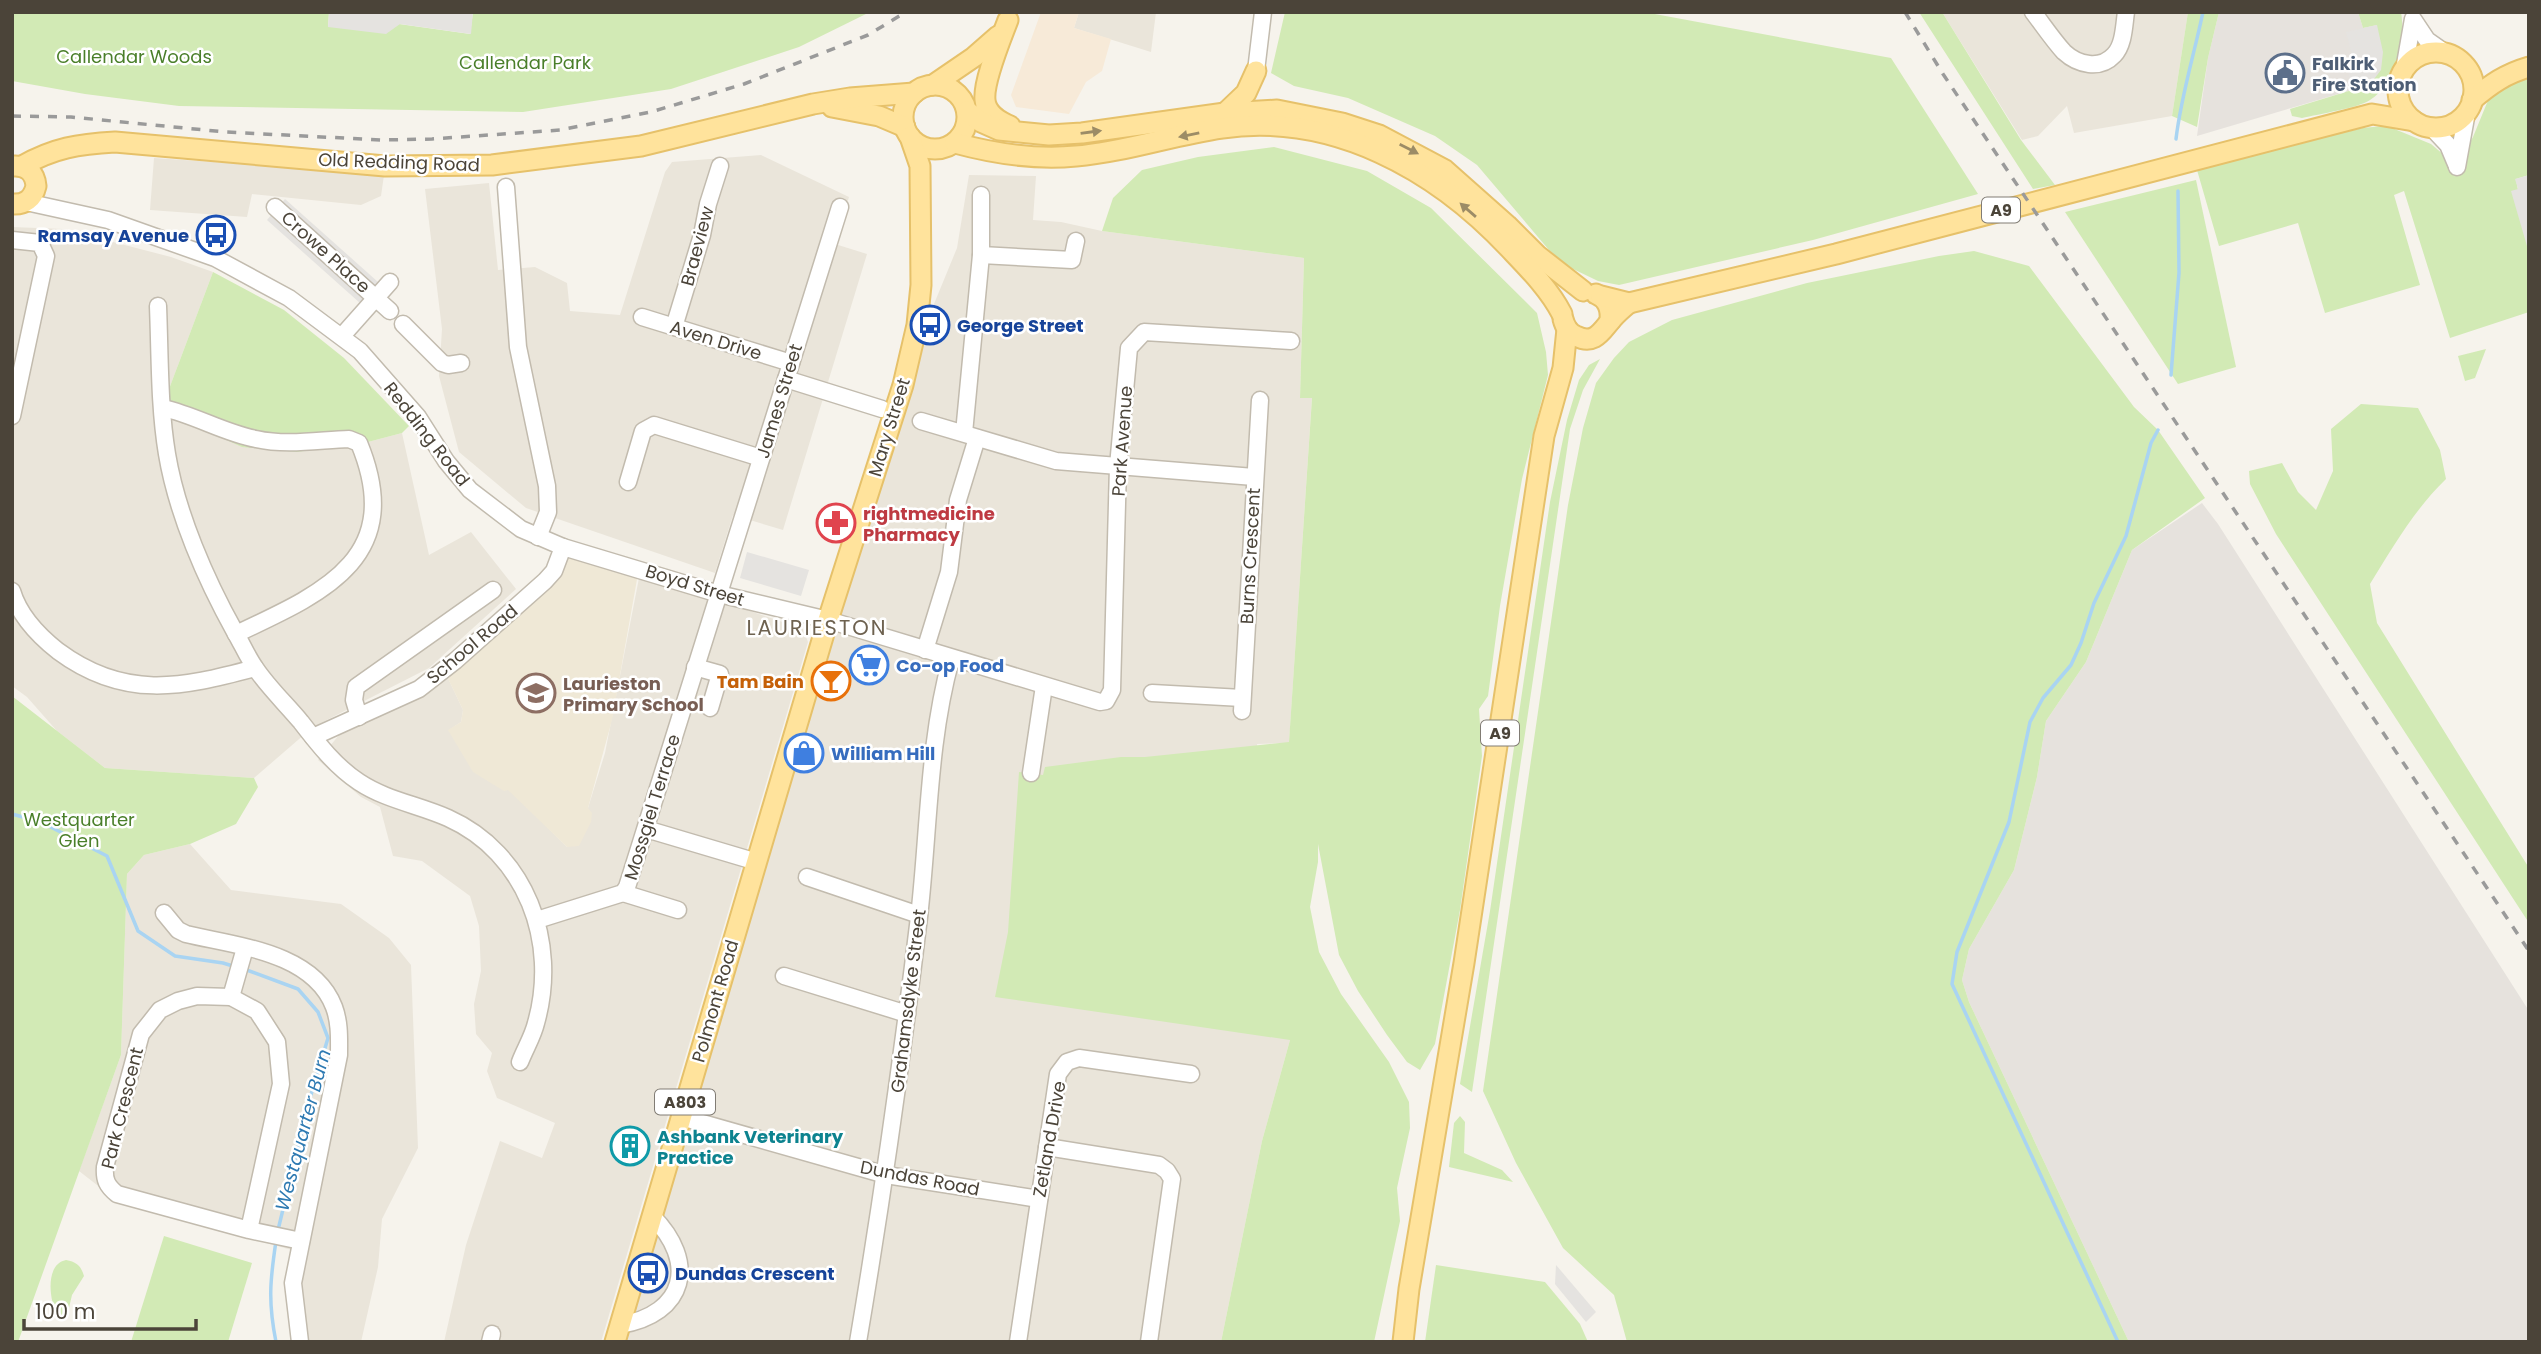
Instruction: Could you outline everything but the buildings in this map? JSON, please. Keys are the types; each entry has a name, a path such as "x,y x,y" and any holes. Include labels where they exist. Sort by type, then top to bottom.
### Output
{"main road":[{"path":"914,93 933,85 974,57 1006,23"},
{"path":"1003,128 985,100 1006,23"},
{"name":"A803","path":"957,147 1006,23"},
{"path":"2372,114 2412,61 2423,55 2435,52 2507,74"},
{"path":"2454,58 2472,79 2470,106"},
{"path":"2402,76 2401,104 2423,124 2452,124 2491,83 2529,67"},
{"path":"1256,71 1261,91 1277,110"},
{"path":"1225,113 1246,93 1256,71"},
{"path":"933,85 951,89 970,111 1003,128 1049,135 1082,133 1225,113 1277,110 1342,123 1379,135 1445,170 1537,255 1592,294 1610,312 1610,321"},
{"name":"A803","path":"907,132 905,108 914,93"},
{"name":"Old Redding Road","path":"24,184 45,153 80,143 115,142 385,166 492,165 641,146 850,97 914,93"},
{"name":"Old Redding Road","path":"813,104 859,111 907,132"},
{"name":"A9","path":"1592,294 1629,303 1836,254 2372,114 2423,124"},
{"path":"907,132 924,147 957,147 1073,157 1223,128 1276,126 1338,137 1373,149 1435,183 1497,235 1554,299 1571,327 1600,335 1629,303"},
{"name":"Mary Street","path":"751,861 828,620 888,411 912,348 920,303 920,186 917,152 907,132"},
{"name":"Mary Street","path":"920,186 934,156 957,147"},
{"path":"1571,327 1569,299 1592,294"},
{"name":"A9","path":"1403,1342 1409,1289 1483,846 1545,436 1571,327"},
{"name":"Polmont Road","path":"617,1333 681,1117 751,861"}],"street":[{"path":"1256,71 1263,12"},
{"path":"2033,12 2066,53 2085,65 2099,64 2115,55 2123,38 2126,12"},
{"path":"2412,16 2427,40 2454,58"},
{"path":"2402,76 2412,16"},
{"path":"2423,124 2448,145 2457,167 2470,106"},
{"name":"Braeview","path":"674,327 720,166"},
{"name":"Redding Road","path":"24,184 69,211 108,220 215,258 289,298 360,351 418,417 446,461 470,490 508,521 563,547"},
{"path":"506,187 518,347 547,485 548,512 538,537"},
{"path":"925,650 948,572 971,435 981,255 981,195"},
{"name":"Crowe Place","path":"275,207 376,297"},
{"name":"James Street","path":"719,594 840,207"},
{"path":"12,240 40,243 46,256 12,416"},
{"path":"981,255 1072,260 1076,241"},
{"name":"Crowe Place","path":"342,336 390,282"},
{"path":"376,297 390,311"},
{"path":"158,306 167,455 184,515 222,608 255,668 340,769 361,784 448,818 484,839 514,871 526,892 537,920 544,971 536,1025 520,1062"},
{"name":"Aven Drive","path":"642,317 788,371"},
{"path":"403,324 442,363 461,363"},
{"name":"Park Avenue","path":"1106,701 1112,690 1118,466 1129,348 1144,332 1292,341"},
{"path":"788,371 888,411 1056,461 1254,477"},
{"name":"Burns Crescent","path":"1152,694 1242,705 1260,400"},
{"path":"163,408 185,413 256,439 280,443 349,439 359,443 370,470 374,501 369,533 359,554 341,573 296,606 236,634"},
{"path":"628,482 643,431 654,425 761,457"},
{"name":"Boyd Street","path":"563,547 719,594 828,620 951,659 1100,702 1106,701"},
{"name":"School Road","path":"313,737 419,689 456,661 545,581 554,571 563,547"},
{"name":"School Road","path":"359,718 354,700 356,687 493,590"},
{"path":"12,591 26,619 48,643 75,663 101,675 134,685 171,686 202,682 255,668"},
{"name":"Mossgiel Terrace","path":"537,920 624,893 719,594"},
{"name":"Grahamsdyke Street","path":"858,1342 886,1175 919,915 941,697 951,659"},
{"path":"695,667 720,674 710,708"},
{"path":"1031,773 1044,686"},
{"path":"646,829 751,861"},
{"path":"807,877 919,915"},
{"path":"624,893 678,910"},
{"path":"164,913 178,930 241,961 288,961 306,971 319,983 334,1006 339,1026 339,1055 293,1283 300,1342"},
{"path":"241,961 231,997 257,1011 277,1042 281,1084 248,1230"},
{"path":"784,976 907,1014"},
{"name":"Park Crescent","path":"231,997 197,996 178,1001 160,1010 141,1034 104,1167 104,1178 117,1194 248,1230 301,1241"},
{"name":"Zetland Drive","path":"1018,1342 1058,1074 1068,1062 1079,1058 1191,1074"},
{"name":"Dundas Road","path":"681,1117 886,1175 1039,1199"},
{"path":"1047,1147 1159,1165 1172,1179 1149,1342"},
{"path":"617,1333 660,1311 670,1301 679,1284 680,1266 676,1250 670,1237 652,1216"}],"shaded area":[{"path":"329,12 473,12 471,34 400,24 386,34 328,27"},
{"path":"1041,12 1079,12 1074,28 1111,39 1102,71 1086,82 1069,114 1016,107 1011,95"},
{"path":"1079,12 1156,12 1151,52 1074,28"},
{"path":"1942,12 2188,12 2172,116 2074,133 2067,106 2038,136 2022,140"},
{"path":"2219,12 2358,12 2363,28 2377,25 2365,86 2197,136 2208,58"},
{"path":"2377,25 2383,52 2381,70 2371,83 2352,91 2348,71 2359,69 2363,56 2353,59 2346,32"},
{"path":"761,155 849,197 835,244 867,254 783,530 733,515 715,573 526,508 459,452 439,376 442,329 425,189 489,183 498,270 535,267 567,283 570,311 620,315 665,172 672,162"},
{"path":"154,158 384,175 381,196 361,205 252,194 247,217 150,210"},
{"path":"969,175 1036,176 1033,220 1304,258 1300,397 1312,397 1289,743 1257,744 1290,1040 1262,1141 1221,1342 624,1342 934,304 957,248"},
{"path":"2529,175 2529,253 2511,191 2518,189 2515,179"},
{"path":"285,199 378,282 360,303 267,220"},
{"path":"12,227 63,229 171,257 213,272 166,397 297,452 368,442 402,433 429,555 471,532 516,589 429,668 313,727 254,778 105,768 57,731 27,697 12,686"},
{"path":"2202,503 2529,1011 2529,1342 2129,1342 1969,1002 1962,980 1969,949 2014,870 2037,777 2046,721 2086,662 2132,550"},
{"name":"Laurieston Primary School","path":"563,547 639,568 612,720 588,808 592,813 591,822 579,846 567,847 508,790 504,791 473,772 448,730 461,722 463,710 444,670 530,596"},
{"path":"747,552 809,570 801,596 740,578"},
{"path":"639,578 703,595 803,629 808,642 601,1342 444,1342 466,1245 500,1141 542,1158 555,1123 497,1098 487,1071 492,1053 476,1034 474,1004 481,971 479,926 470,896 422,861 393,856 380,807 361,797 318,760 340,734 412,698 447,676 463,710 461,722 449,730 567,847 588,808 605,753"},
{"path":"190,844 231,890 341,904 389,938 411,965 418,1148 382,1219 378,1267 361,1342 303,1342 300,1306 302,1253 115,1199 79,1171 121,1055 127,874 144,855"},
{"path":"1556,1265 1596,1312 1586,1322 1555,1284"}],"green space":[{"name":"Callendar Park","path":"12,12 329,12 328,27 399,24 470,34 473,12 870,12 799,47 671,89 523,112 179,106 12,81"},
{"path":"1285,12 1644,12 1891,58 1978,194 1813,240 1619,285 1598,281 1571,268 1549,250 1477,165 1435,136 1348,98 1294,86 1271,73"},
{"path":"1919,12 1942,12 2021,140 2055,185 2033,189"},
{"path":"2188,12 2219,12 2208,58 2197,127 2172,116"},
{"path":"2358,12 2401,12 2400,48 2393,73 2387,83 2370,100 2357,106 2302,118 2292,116 2290,109 2365,86 2377,25 2363,28"},
{"path":"2529,78 2529,175 2516,179 2529,252 2529,312 2450,338 2404,191 2394,195 2420,285 2325,313 2298,223 2219,246 2197,170 2362,128 2384,126 2431,144 2457,166 2495,90"},
{"path":"1274,147 1367,171 1431,208 1537,313 1548,375 1522,479 1488,696 1479,709 1482,756 1460,910 1435,1044 1420,1070 1407,1062 1387,1035 1358,991 1339,955 1318,844 1318,862 1310,907 1319,952 1341,994 1389,1062 1409,1102 1410,1128 1397,1188 1400,1221 1374,1342 1221,1342 1262,1141 1290,1040 995,997 1008,932 1019,772 1043,775 1045,767 1121,757 1145,757 1289,742 1312,398 1300,398 1304,258 1102,231 1113,198 1142,170 1198,157"},
{"path":"2196,180 2236,367 2178,384 2065,212"},
{"path":"1974,251 2029,266 2134,407 2158,430 2205,498 2132,550 2086,662 2046,721 2037,777 2014,870 1969,949 1962,980 1969,1002 2129,1342 1627,1342 1614,1295 1563,1248 1516,1163 1483,1091 1568,505 1583,428 1596,383 1629,342 1672,320 1807,283"},
{"path":"213,272 284,310 344,358 409,426 402,433 368,442 297,452 242,447 182,420 166,397"},
{"path":"2486,349 2475,378 2465,381 2458,356"},
{"path":"1600,359 1583,390 1570,429 1472,1092 1460,1084 1490,911 1550,502 1567,420 1579,380 1589,365"},
{"path":"2361,404 2418,408 2440,450 2446,479 2414,516 2370,584 2377,623 2529,868 2529,923 2276,534 2250,484 2249,471 2282,463 2298,492 2316,510 2333,471 2331,429"},
{"name":"Westquarter Glen","path":"12,696 105,768 254,778 258,787 236,824 190,844 144,855 127,874 121,1055 18,1342 12,1342"},
{"path":"1460,1116 1465,1122 1464,1153 1502,1170 1513,1182 1449,1167 1454,1123"},
{"path":"164,1236 252,1263 228,1342 131,1342"},
{"path":"66,1260 78,1265 84,1276 72,1295 68,1312 62,1315 57,1314 54,1308 51,1283 55,1268"},
{"path":"1436,1265 1545,1282 1580,1324 1588,1342 1425,1342"}],"waterway":[{"path":"2176,139 2184,91 2203,12"},
{"path":"2171,375 2179,273 2178,191"},
{"path":"2118,1342 1952,984 1957,952 2009,822 2030,722 2043,698 2071,665 2081,643 2094,603 2126,536 2151,443 2158,430"},
{"name":"Westquarter Burn","path":"12,814 41,822 107,856 138,931 175,956 236,967"},
{"name":"Westquarter Burn","path":"244,969 298,989 318,1012 328,1038 310,1098 278,1230"},
{"name":"Westquarter Burn","path":"276,1241 271,1292 276,1342"}],"railway":[{"path":"12,116 71,117 225,132 382,140 560,130 651,112 744,84 868,35 906,12"},
{"path":"1905,12 1943,74 2529,951"}],"place":[{"name":"Falkirk Fire Station","path":"2285,73"},
{"name":"Ramsay Avenue","path":"216,235"},
{"name":"George Street","path":"930,325"},
{"name":"rightmedicine Pharmacy","path":"836,523"},
{"name":"Co-op Food","path":"869,665"},
{"name":"Tam Bain","path":"831,681"},
{"name":"Laurieston Primary School","path":"536,693"},
{"name":"William Hill","path":"804,753"},
{"name":"Ashbank Veterinary Practice","path":"630,1146"},
{"name":"Dundas Crescent","path":"648,1273"}],"district":[{"name":"LAURIESTON","path":"817,627"}],"park label":[{"name":"Callendar Woods","path":"134,56"}]}
